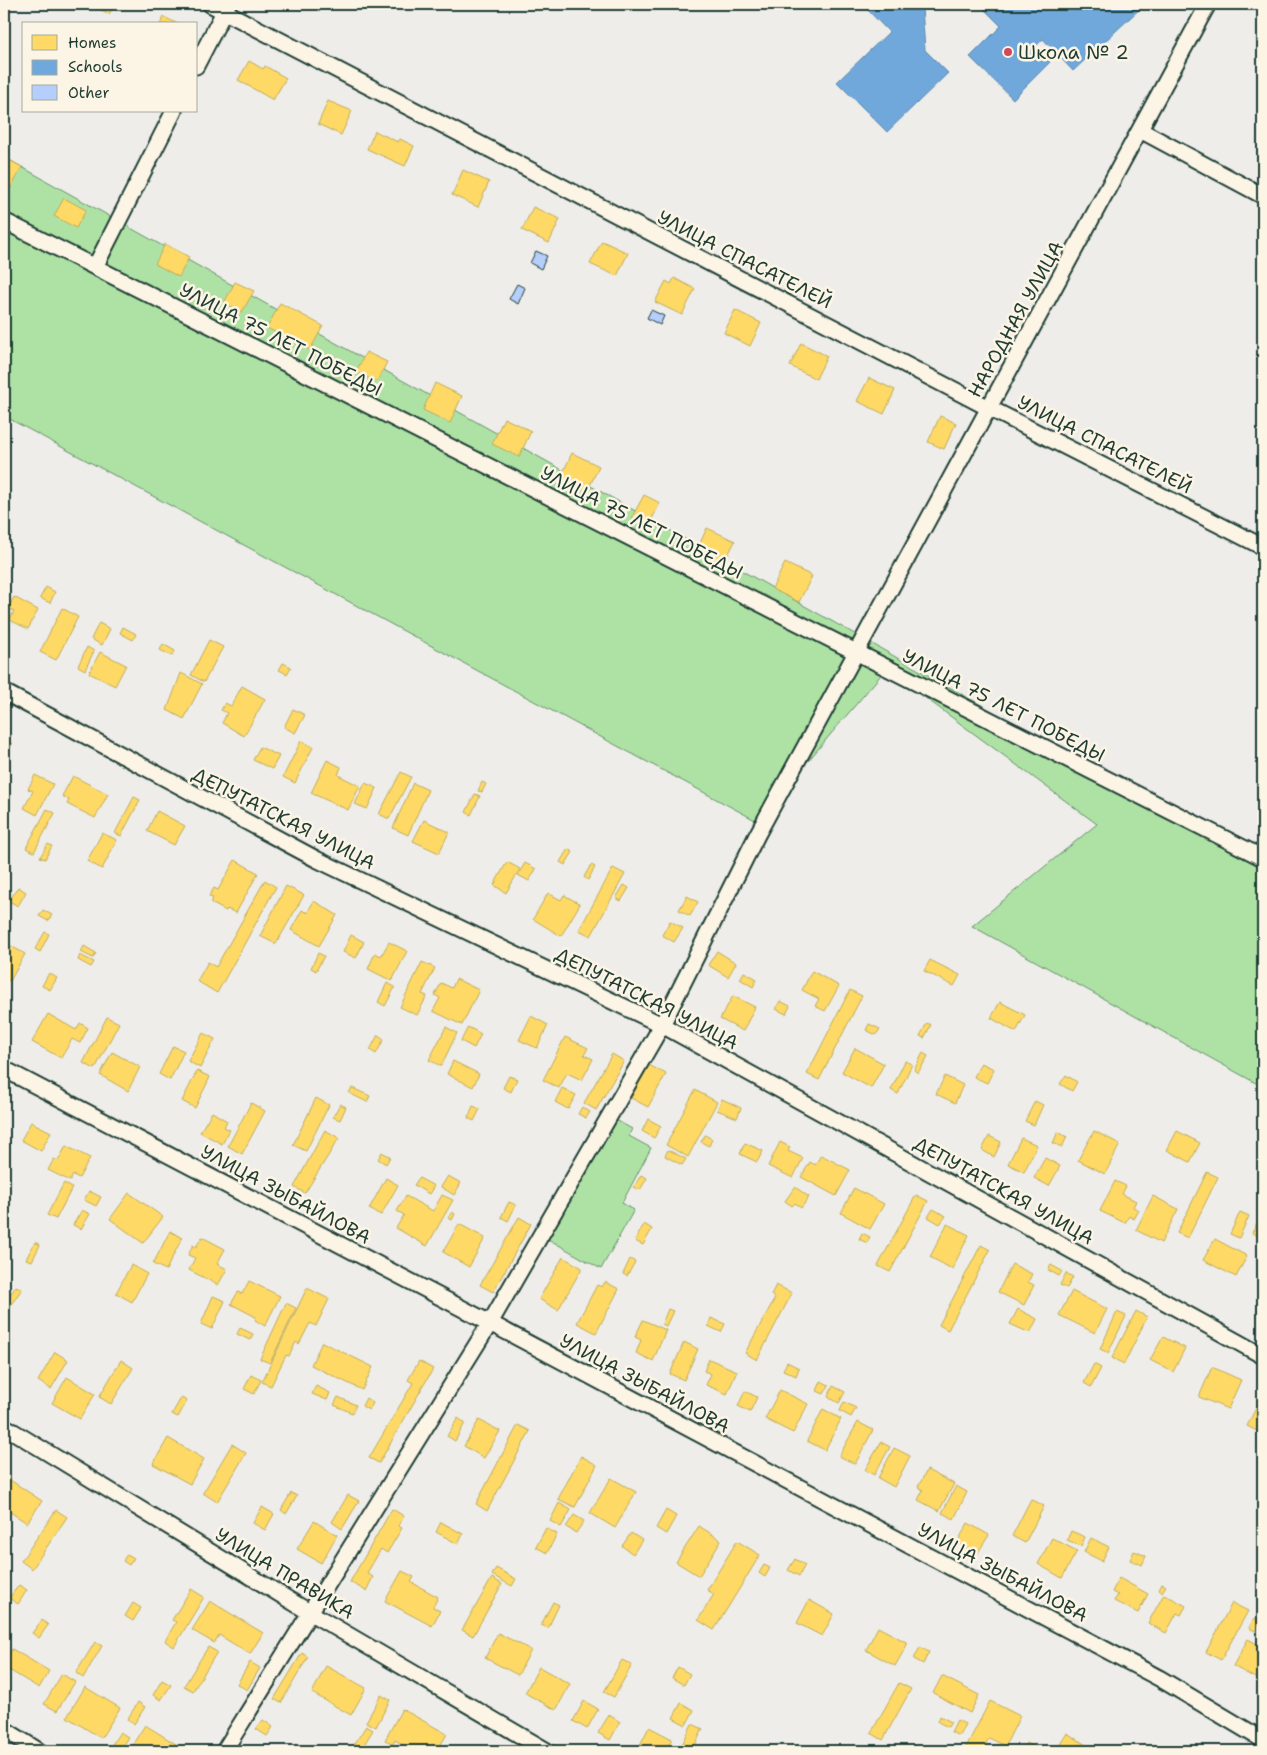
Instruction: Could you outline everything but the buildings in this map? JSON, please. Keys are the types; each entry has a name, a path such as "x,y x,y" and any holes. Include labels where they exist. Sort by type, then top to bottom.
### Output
{"street":[{"name":"УЛИЦА СПАСАТЕЛЕЙ","path":"210,4 226,7 989,408 1263,547"},
{"name":"НАРОДНАЯ УЛИЦА","path":"224,1751 490,1323 662,1025 757,836 1208,4"},
{"path":"198,62 226,7"},
{"path":"95,267 173,112"},
{"path":"1140,130 1263,196"},
{"name":"УЛИЦА 75 ЛЕТ ПОБЕДЫ","path":"4,221 1263,858"},
{"name":"ДЕПУТАТСКАЯ УЛИЦА","path":"4,692 316,859 662,1025 1263,1356"},
{"name":"УЛИЦА ЗЫБАЙЛОВА","path":"4,1069 490,1323 1159,1678 1263,1740"},
{"name":"УЛИЦА ПРАВИКА","path":"4,1426 309,1612 547,1751"},
{"path":"4,1730 39,1751"},
{"path":"1256,1751 1263,1740"}],"green space":[{"path":"4,157 1263,863 1263,1087 972,926 1097,824 886,669 757,821 4,416"},
{"path":"616,1120 632,1129 629,1136 651,1148 622,1203 634,1210 601,1269 548,1239"}],"place":[{"name":"Школа № 2","path":"1008,52"}]}
